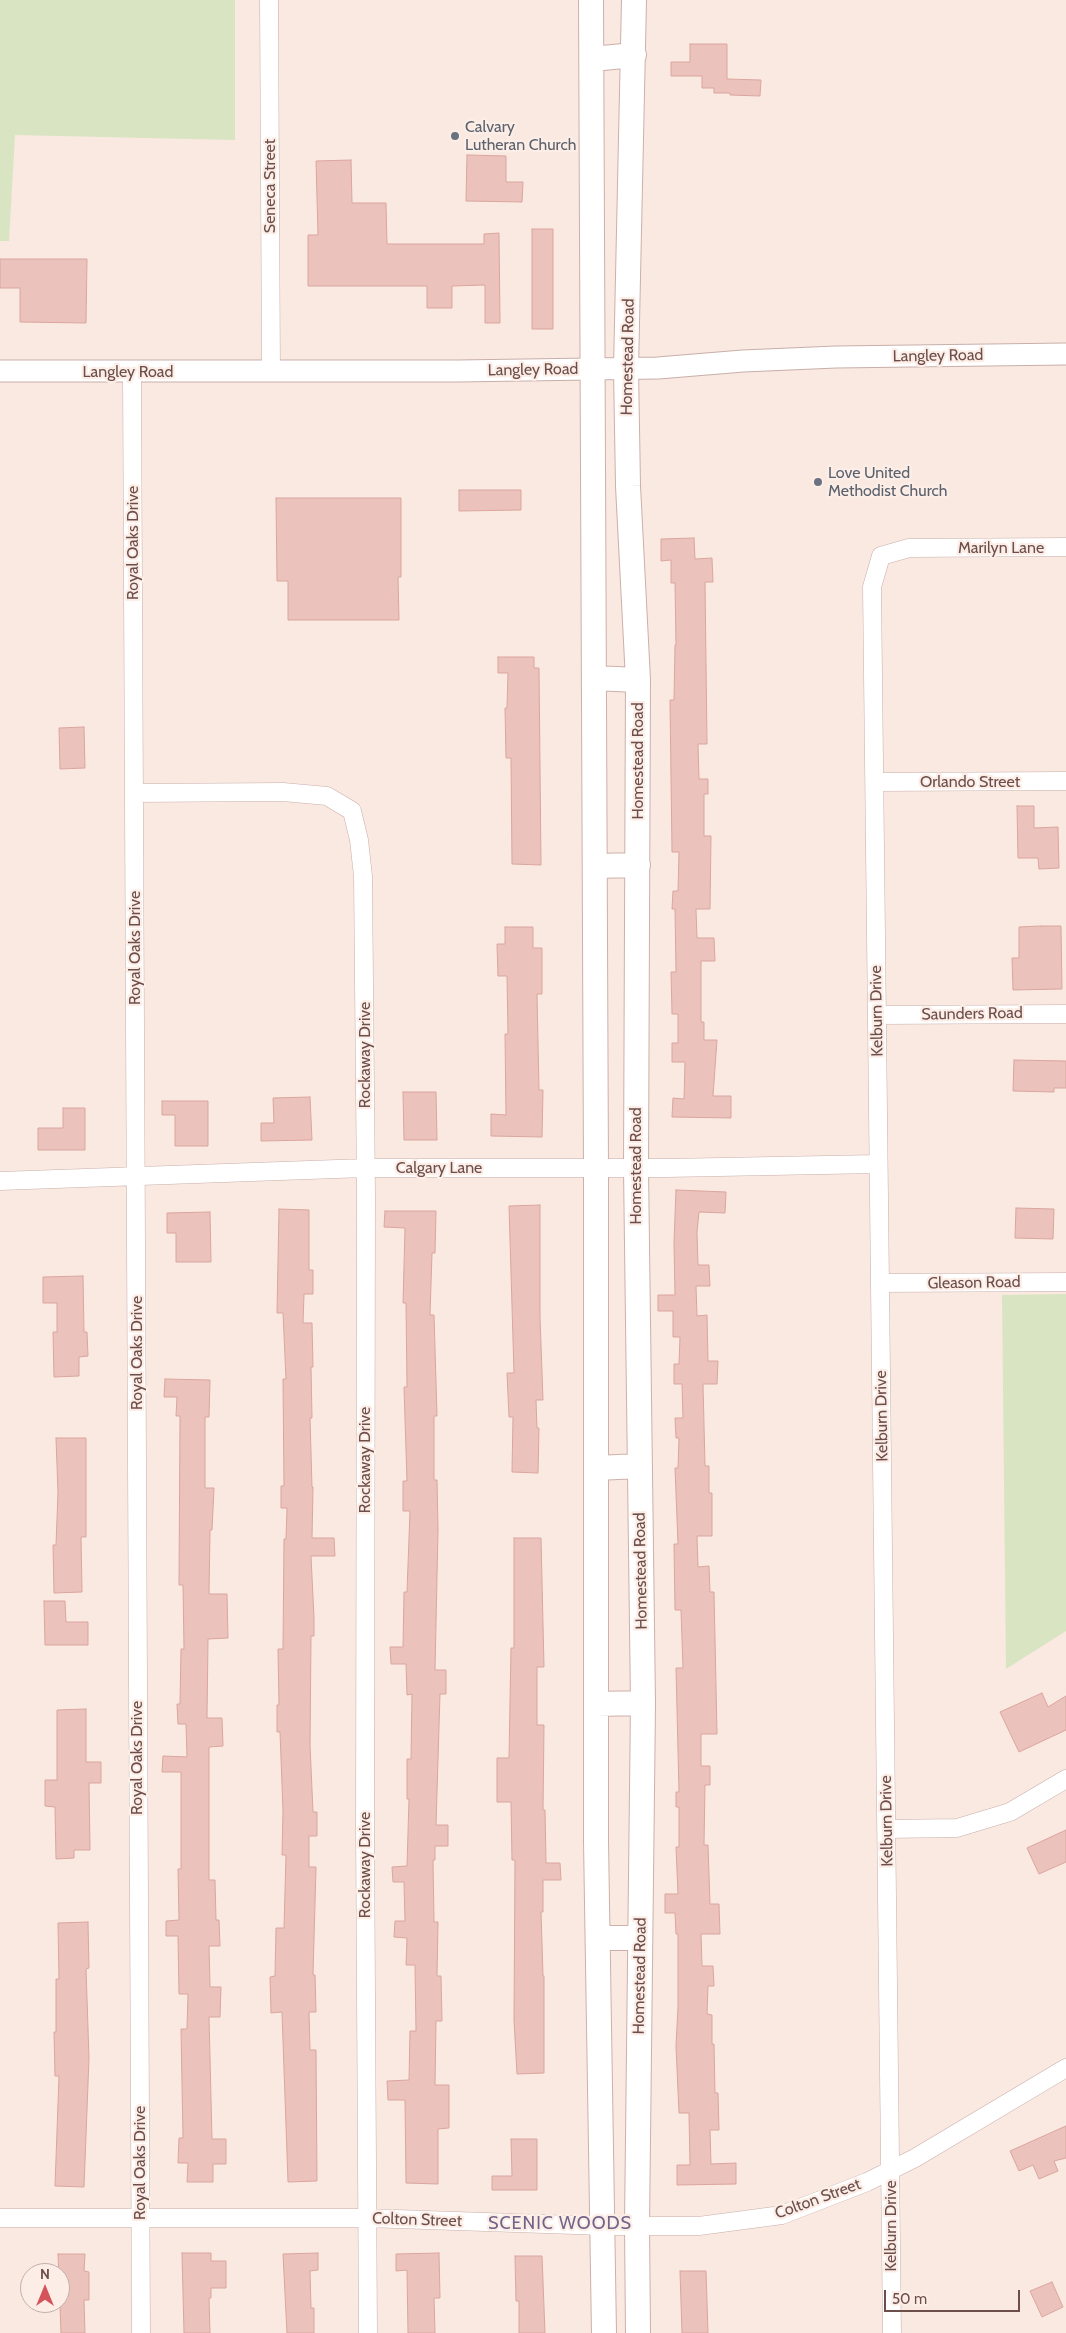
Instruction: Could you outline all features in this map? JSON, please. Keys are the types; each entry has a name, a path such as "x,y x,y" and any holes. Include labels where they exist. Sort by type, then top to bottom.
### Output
{"main road":[{"name":"Homestead Road","path":"591,0 596,1168 596,1704 604,2333"},
{"name":"Homestead Road","path":"634,0 626,369 628,486 638,680 636,1168 643,1703 637,2225 638,2333"},
{"path":"592,59 634,55"},
{"path":"594,678 638,680"},
{"path":"595,866 638,865"},
{"path":"596,1468 640,1466"},
{"path":"596,1704 643,1703"},
{"path":"598,1938 640,1938"}],"street":[{"name":"Seneca Street","path":"269,0 271,372"},
{"name":"Langley Road","path":"0,371 271,372 626,369 836,357 1066,354"},
{"name":"Royal Oaks Drive","path":"132,372 141,2333"},
{"name":"Marilyn Lane","path":"935,548 1066,547"},
{"name":"Kelburn Drive","path":"892,2333 872,587 880,556 909,548 935,548"},
{"name":"Orlando Street","path":"875,782 1066,781"},
{"name":"Rockaway Drive","path":"134,793 283,792 327,796 352,811 359,840 363,876 366,1168 365,1836 368,2333"},
{"name":"Saunders Road","path":"878,1015 1066,1014"},
{"name":"Calgary Lane","path":"0,1181 366,1168 636,1168 878,1164"},
{"name":"Gleason Road","path":"881,1284 1066,1282"},
{"path":"886,1829 958,1828 1010,1812 1066,1779"},
{"name":"Colton Street","path":"0,2218 367,2218 604,2226 699,2226 782,2215 867,2182 891,2170 1066,2068"}],"green space":[{"path":"0,0 235,0 235,140 15,135 9,241 0,241"},
{"path":"1066,1294 1066,1631 1006,1669 1002,1295"}],"building":[{"path":"690,44 727,44 727,79 761,80 760,96 714,93 714,88 702,88 702,76 671,76 671,62 690,62"},
{"path":"467,155 506,156 506,182 523,182 522,202 466,201"},
{"path":"351,160 352,203 386,203 387,244 484,244 484,234 499,233 500,323 485,323 485,285 452,286 452,308 427,308 427,286 308,286 308,235 318,235 316,161"},
{"path":"532,229 553,229 553,329 532,329"},
{"path":"0,259 87,259 86,323 20,322 20,288 0,288"},
{"path":"459,490 521,490 521,510 459,511"},
{"path":"276,498 401,498 401,577 398,577 399,620 288,620 288,581 277,581"},
{"path":"694,538 695,559 712,558 713,582 705,582 707,744 698,744 699,779 708,779 708,794 704,794 704,836 711,836 710,909 696,909 697,938 714,938 715,961 701,961 701,1022 704,1022 704,1040 717,1040 713,1096 731,1096 731,1118 672,1117 673,1098 684,1099 685,1062 672,1062 672,1043 678,1043 678,1014 672,1014 671,972 676,972 675,909 672,909 673,891 678,891 679,852 672,852 670,700 674,700 676,645 675,583 671,583 671,560 661,561 661,539"},
{"path":"498,657 534,657 534,668 539,668 541,865 512,864 511,758 506,758 505,708 507,708 508,673 498,673"},
{"path":"84,727 85,768 60,769 59,728"},
{"path":"1017,806 1034,806 1034,828 1058,827 1059,868 1039,869 1038,858 1018,858"},
{"path":"1061,926 1062,989 1013,990 1012,958 1019,958 1019,927"},
{"path":"505,927 533,927 533,948 542,948 542,994 537,994 539,1090 543,1090 542,1137 491,1136 491,1114 506,1115 505,1034 508,1034 507,976 498,976 497,944 505,944"},
{"path":"1014,1060 1066,1061 1066,1088 1054,1088 1054,1092 1013,1091"},
{"path":"403,1092 436,1092 437,1140 404,1140"},
{"path":"310,1097 312,1140 261,1141 261,1123 274,1123 273,1098"},
{"path":"162,1101 208,1101 208,1146 175,1146 175,1115 162,1115"},
{"path":"63,1108 85,1108 85,1150 38,1150 38,1128 63,1128"},
{"path":"676,1190 726,1192 725,1213 699,1212 697,1232 698,1265 709,1265 710,1286 696,1286 697,1316 707,1315 708,1361 718,1361 717,1384 703,1384 705,1466 709,1466 709,1493 712,1493 712,1536 697,1536 698,1567 709,1566 710,1592 714,1592 717,1734 701,1734 701,1766 710,1766 710,1785 705,1785 704,1845 708,1845 710,1904 719,1904 720,1934 701,1934 702,1966 713,1966 714,1986 708,1986 707,2014 712,2015 712,2044 714,2044 715,2093 718,2093 719,2130 710,2130 711,2164 736,2163 736,2184 677,2185 677,2165 690,2165 689,2113 679,2113 676,2046 678,1934 676,1934 675,1913 665,1913 665,1894 678,1894 676,1847 679,1847 679,1807 676,1807 676,1792 679,1792 676,1668 683,1668 681,1610 675,1610 674,1544 678,1544 675,1468 678,1468 679,1438 676,1438 675,1418 683,1418 682,1384 674,1384 674,1364 679,1364 680,1337 673,1337 673,1311 658,1311 658,1295 675,1295"},
{"path":"540,1205 540,1317 543,1400 536,1400 537,1428 539,1428 538,1473 512,1472 513,1417 509,1417 507,1373 514,1373 509,1206"},
{"path":"1016,1208 1054,1209 1053,1239 1015,1238"},
{"path":"279,1209 309,1210 309,1270 313,1270 313,1294 304,1294 303,1323 312,1323 312,1418 310,1418 313,1487 312,1538 334,1538 335,1556 311,1556 314,1636 311,1636 310,1745 313,1812 317,1812 317,1836 309,1836 309,1867 316,1867 313,1975 315,1975 316,2012 309,2012 310,2050 316,2050 317,2181 288,2182 282,2012 271,2013 270,1977 275,1976 276,1928 284,1928 286,1855 282,1855 283,1811 280,1732 277,1732 277,1705 279,1705 278,1649 283,1649 284,1539 286,1539 287,1508 281,1508 281,1486 284,1486 283,1379 286,1379 283,1313 277,1313"},
{"path":"385,1211 436,1211 435,1253 432,1253 430,1315 434,1315 437,1416 434,1416 434,1480 437,1480 438,1530 435,1670 446,1670 446,1694 440,1694 436,1825 448,1825 448,1846 435,1846 435,1860 433,1860 434,1922 438,1922 437,1976 441,1976 442,2021 436,2021 435,2085 449,2085 449,2128 438,2129 438,2184 406,2183 405,2100 388,2100 387,2081 409,2080 410,2031 416,2031 415,1965 406,1965 407,1938 394,1937 395,1921 405,1921 404,1882 393,1882 392,1867 407,1866 409,1799 407,1799 407,1759 411,1759 412,1694 407,1695 406,1664 391,1664 390,1647 403,1647 404,1592 407,1592 410,1511 403,1511 403,1481 407,1481 404,1387 407,1387 406,1303 403,1303 405,1228 384,1227"},
{"path":"210,1212 211,1262 176,1262 176,1233 167,1233 167,1213"},
{"path":"83,1276 84,1332 87,1332 88,1356 79,1357 79,1376 54,1377 53,1332 57,1332 57,1303 43,1303 43,1277"},
{"path":"165,1379 210,1380 209,1417 205,1417 205,1488 214,1488 212,1530 210,1530 209,1594 227,1594 228,1638 208,1639 207,1718 222,1718 223,1746 209,1747 209,1880 215,1880 216,1920 219,1920 220,1946 209,1946 210,1987 221,1987 220,2017 209,2017 212,2139 226,2139 226,2164 213,2164 213,2182 187,2182 188,2163 178,2163 179,2138 183,2138 181,2029 187,2029 188,1994 179,1994 178,1936 166,1936 166,1921 179,1920 178,1869 181,1869 181,1772 162,1772 163,1756 187,1757 186,1724 178,1724 177,1704 180,1704 181,1649 184,1649 183,1585 179,1585 180,1416 176,1416 177,1397 164,1397"},
{"path":"56,1438 86,1438 86,1537 81,1537 82,1592 54,1593 53,1545 56,1545 58,1493"},
{"path":"514,1538 541,1538 544,1667 537,1667 537,1725 544,1725 543,1810 545,1810 546,1863 560,1863 561,1880 543,1880 543,1912 541,1912 544,1976 544,2073 517,2074 514,2020 515,1860 512,1860 511,1802 497,1802 497,1758 509,1758 511,1648 514,1648"},
{"path":"44,1601 65,1601 66,1622 88,1622 88,1645 45,1645"},
{"path":"1042,1693 1048,1707 1066,1696 1066,1730 1019,1752 1000,1712"},
{"path":"86,1709 86,1762 101,1762 101,1783 89,1783 90,1850 74,1850 74,1858 56,1859 55,1807 45,1806 45,1780 57,1780 57,1710"},
{"path":"1066,1830 1066,1862 1039,1874 1027,1848"},
{"path":"88,1922 89,1968 86,1969 89,2058 84,2187 55,2186 59,2076 55,2076 54,2032 56,2032 56,1979 59,1979 58,1923"},
{"path":"1066,2126 1066,2158 1054,2161 1058,2171 1039,2179 1033,2165 1019,2171 1010,2151"},
{"path":"511,2139 537,2139 537,2190 492,2190 492,2176 512,2176"},
{"path":"182,2253 211,2253 211,2261 226,2261 226,2288 211,2288 211,2298 209,2298 210,2333 184,2333"},
{"path":"318,2253 318,2270 310,2271 311,2308 314,2308 314,2333 287,2333 283,2254"},
{"path":"439,2253 440,2298 434,2298 435,2333 408,2333 407,2270 396,2271 396,2254"},
{"path":"58,2254 85,2254 84,2271 89,2272 89,2300 84,2300 85,2333 61,2333 60,2313 70,2313 70,2263 58,2263"},
{"path":"515,2256 542,2256 545,2333 519,2333 519,2301 516,2301"},
{"path":"680,2271 706,2271 708,2333 682,2333"},
{"path":"1052,2282 1063,2307 1042,2317 1030,2291"}],"place":[{"name":"Calvary Lutheran Church","path":"455,136"},
{"name":"Love United Methodist Church","path":"818,482"}],"district":[{"name":"SCENIC WOODS","path":"560,2224"}]}
